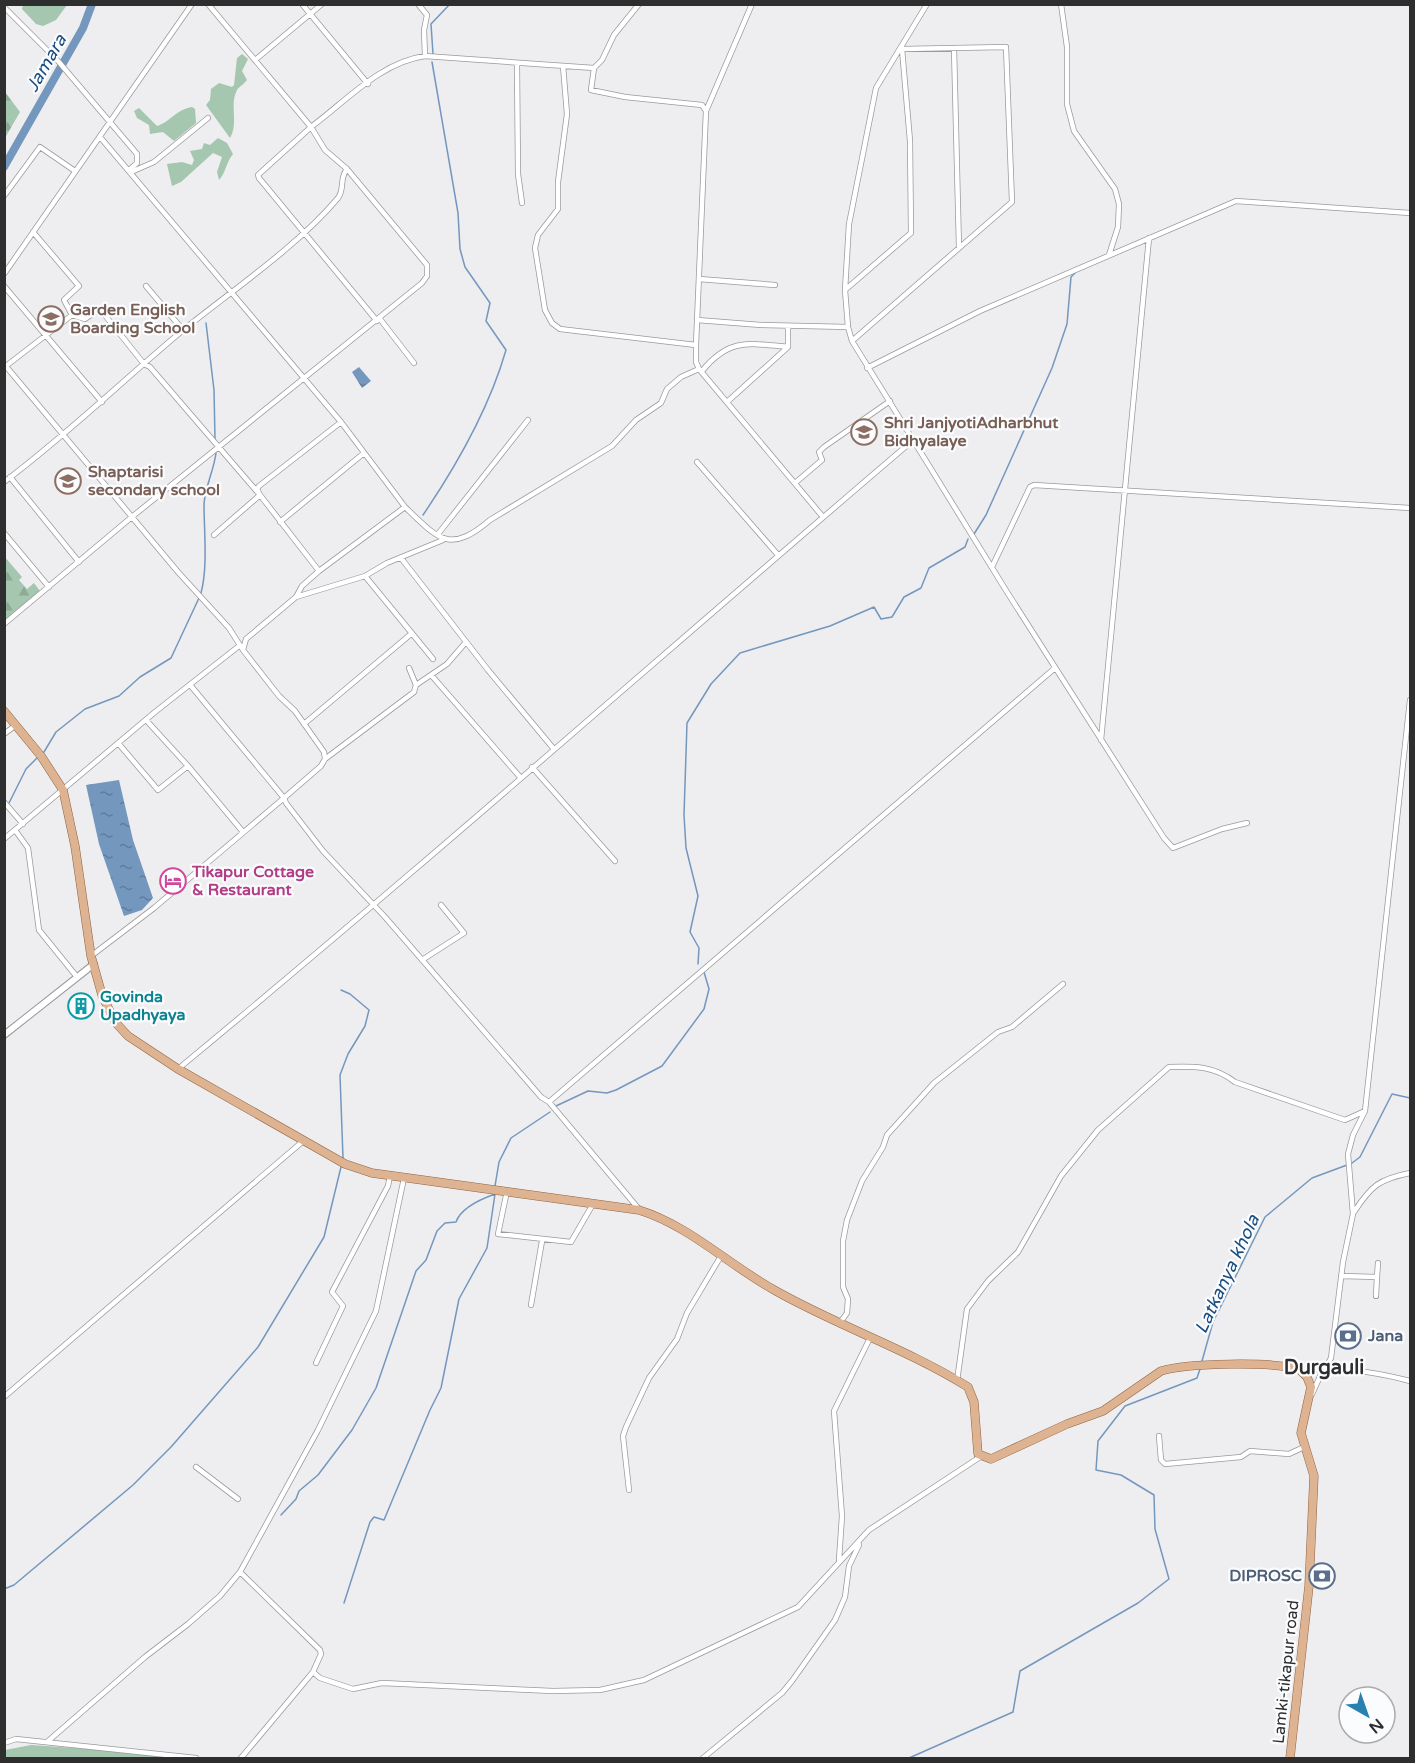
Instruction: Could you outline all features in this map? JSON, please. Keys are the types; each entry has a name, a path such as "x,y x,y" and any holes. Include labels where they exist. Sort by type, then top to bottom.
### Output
{"main road":[{"path":"4,711 43,758 63,790 75,846 91,956 102,995 115,1022 128,1036 178,1069 302,1142 358,1170 639,1210 673,1224 776,1291 968,1387 974,1402 976,1448 980,1457 991,1459 1067,1424 1103,1411 1161,1371 1181,1366 1216,1365 1300,1370"},
{"name":"Lamki-tikapur road","path":"1290,1758 1312,1542 1314,1476 1301,1433 1310,1396 1307,1377 1300,1370"}],"street":[{"path":"4,274 192,4"},
{"path":"4,624 218,447 379,320 427,276 427,265 347,169 325,150 311,127 208,4"},
{"path":"302,4 368,84"},
{"path":"255,60 322,4"},
{"path":"418,4 427,15 424,30 425,56"},
{"path":"639,4 614,35 602,60 594,68 591,90 626,97 702,105 706,111"},
{"path":"752,4 706,111 696,362 823,517"},
{"path":"927,4 902,49 876,88 849,224 845,290 848,327 852,341 1101,741 1173,848 1222,829 1247,824"},
{"path":"1061,4 1067,47 1067,104 1074,131 1115,189 1119,204 1118,227 1109,255"},
{"path":"4,7 58,61 95,108 111,122 139,159 130,171"},
{"path":"954,48 959,248"},
{"path":"852,341 1012,202 1007,48 902,49"},
{"path":"845,290 911,233 910,141 902,49"},
{"path":"414,363 258,175 311,127 404,59 425,56 594,68"},
{"path":"517,64 518,174 522,203"},
{"path":"563,66 567,114 558,182 558,209 538,235 535,248 546,310 552,323 560,329 696,345"},
{"path":"130,171 154,162 208,118"},
{"path":"100,137 341,422 405,507 443,540"},
{"path":"4,196 40,147 75,171"},
{"path":"4,482 64,435 183,330 233,292 304,230 339,196 342,175 347,169"},
{"path":"867,368 980,311 1236,201 1410,213"},
{"path":"33,232 78,284 64,300 72,315 86,319 100,309 144,364 150,367 260,495 319,571"},
{"path":"1101,741 1149,238"},
{"path":"699,279 775,285"},
{"path":"4,286 102,402"},
{"path":"146,286 183,330"},
{"path":"72,315 5,365 229,628 241,648 304,724 324,752 325,759"},
{"path":"697,320 848,327"},
{"path":"727,402 788,347 788,326"},
{"path":"296,597 365,576 443,540 453,541 472,535 490,520 612,446 636,420 661,403 667,389 681,377 701,370 715,355 734,344 788,347"},
{"path":"795,483 822,460 819,452 824,447 890,401"},
{"path":"438,534 528,420"},
{"path":"260,495 257,489 259,486 341,422"},
{"path":"178,1069 373,905 778,555 911,442 915,442"},
{"path":"280,522 364,453"},
{"path":"697,462 778,555"},
{"path":"10,477 79,562"},
{"path":"992,567 1029,487 1410,508"},
{"path":"213,535 260,495"},
{"path":"4,839 146,720 241,648 246,639 296,597 302,586 319,571 405,507"},
{"path":"4,533 49,587"},
{"path":"401,558 466,642 554,748"},
{"path":"365,576 433,659"},
{"path":"304,724 411,634"},
{"path":"416,685 447,664 466,642"},
{"path":"91,956 154,908 321,766 325,759 414,692 416,685 409,668"},
{"path":"549,1102 1055,668"},
{"path":"432,676 520,777"},
{"path":"191,686 284,798 323,851 422,960 541,1097 549,1102 639,1210"},
{"path":"1310,1396 1331,1358 1341,1276 1353,1214 1348,1154 1353,1135 1365,1112 1410,700"},
{"path":"146,720 243,831"},
{"path":"4,734 16,725"},
{"path":"118,743 158,790 188,766"},
{"path":"532,767 615,861"},
{"path":"4,802 23,824"},
{"path":"15,830 28,848 39,930 77,977"},
{"path":"422,960 440,946 449,945 464,933 441,905"},
{"path":"4,1035 94,964"},
{"path":"839,1324 847,1312 848,1299 843,1287 843,1241 847,1220 862,1181 883,1147 887,1135 934,1083 998,1032 1012,1027 1063,984"},
{"path":"957,1381 967,1308 988,1281 1018,1252 1061,1176 1098,1130 1169,1067 1202,1066 1221,1072 1235,1083 1346,1120 1365,1112"},
{"path":"4,1397 302,1142"},
{"path":"1353,1214 1369,1188 1390,1177 1410,1173"},
{"path":"316,1363 343,1306 332,1292 388,1186 390,1176"},
{"path":"47,1742 220,1596 240,1572 323,1421 376,1311 404,1178"},
{"path":"499,1190 498,1234 542,1241 571,1242 592,1204"},
{"path":"531,1305 542,1241"},
{"path":"629,1490 623,1436 626,1427 649,1378 677,1339 687,1313 721,1256"},
{"path":"1376,1296 1378,1263"},
{"path":"1341,1276 1377,1276"},
{"path":"839,1561 842,1516 834,1411 870,1338"},
{"path":"1300,1370 1325,1369 1382,1374 1410,1381"},
{"path":"1159,1436 1161,1460 1165,1464 1241,1457 1250,1450 1289,1454 1304,1447"},
{"path":"313,1672 320,1678 353,1689 381,1683 554,1691 600,1690 633,1683 677,1666 798,1607 869,1530 980,1457"},
{"path":"196,1467 238,1499"},
{"path":"703,1758 782,1693 836,1620 845,1597 846,1575 859,1545 858,1542"},
{"path":"240,1572 320,1650 321,1654 313,1672 242,1758"},
{"path":"4,1743 16,1739 196,1758"}],"green space":[{"path":"23,4 67,5 56,20 43,26 36,24 22,9"},
{"path":"242,54 248,59 242,71 247,80 237,90 235,96 234,126 230,138 206,105 210,100 211,89 219,83 232,87 234,85 237,58"},
{"path":"5,92 20,112 5,138"},
{"path":"192,107 195,109 196,123 174,141 163,132 150,134 149,125 137,118 134,111 139,108 157,126 182,110"},
{"path":"218,138 227,143 233,154 219,180 217,172 222,157 213,153 181,182 172,186 167,164 182,162 192,165 194,160 190,151 202,149 204,143 210,145"},
{"path":"4,556 22,577 19,580 27,589 34,583 40,591 5,621"},
{"path":"31,1745 172,1758 5,1758 5,1750"}],"water":[{"path":"359,367 371,381 362,388 352,372"},
{"path":"119,780 133,840 153,898 142,910 124,916 99,844 86,785"}],"waterway":[{"name":"Jamara","path":"4,167 83,28 92,4"},
{"path":"433,54 431,24 450,4"},
{"path":"423,515 471,436 491,394 506,350 486,321 490,303 465,267 460,249 458,213 432,62"},
{"path":"974,534 986,515 1052,368 1067,324 1071,277 1076,272"},
{"path":"206,323 214,390 215,439"},
{"path":"201,593 205,561 204,504 216,453"},
{"path":"698,964 699,948 690,932 698,896 686,848 684,815 687,723 711,684 740,653 830,626 874,607 881,619 892,617 904,597 921,588 929,568 965,547 968,539"},
{"path":"44,752 56,732 85,709 119,696 140,677 171,658 199,598"},
{"path":"9,803 26,769 38,757"},
{"path":"556,1106 588,1091 607,1093 616,1090 662,1066 704,1009 709,989 704,972"},
{"path":"341,990 350,994 369,1010 365,1026 348,1054 340,1075 343,1158"},
{"name":"Latkanya khola","path":"1352,1163 1360,1157 1392,1094 1410,1098"},
{"path":"495,1186 499,1162 511,1138 550,1112"},
{"name":"Latkanya khola","path":"1202,1361 1213,1322 1265,1217 1312,1178 1347,1165"},
{"path":"4,1589 14,1585 133,1485 171,1447 258,1347 324,1237 341,1167"},
{"path":"281,1515 296,1499 299,1491 318,1475 352,1430 376,1388 416,1271 426,1260 437,1231 445,1223 456,1222 462,1212 472,1205 495,1194"},
{"path":"344,1603 370,1522 374,1517 384,1520 441,1388 459,1299 487,1248 495,1194"},
{"name":"Latkanya khola","path":"909,1758 1013,1712 1020,1671 1138,1603 1169,1579 1155,1529 1154,1495 1121,1475 1096,1470 1098,1441 1125,1406 1197,1378 1200,1369"}],"place":[{"name":"Garden English Boarding School","path":"51,319"},
{"name":"Shri JanjyotiAdharbhut Bidhyalaye","path":"864,432"},
{"name":"Shaptarisi secondary school","path":"68,481"},
{"name":"Tikapur Cottage & Restaurant","path":"173,881"},
{"name":"Govinda Upadhyaya","path":"81,1006"},
{"name":"Jana","path":"1348,1336"},
{"name":"DIPROSC","path":"1322,1576"}],"district":[{"name":"Durgauli","path":"1324,1368"}]}
